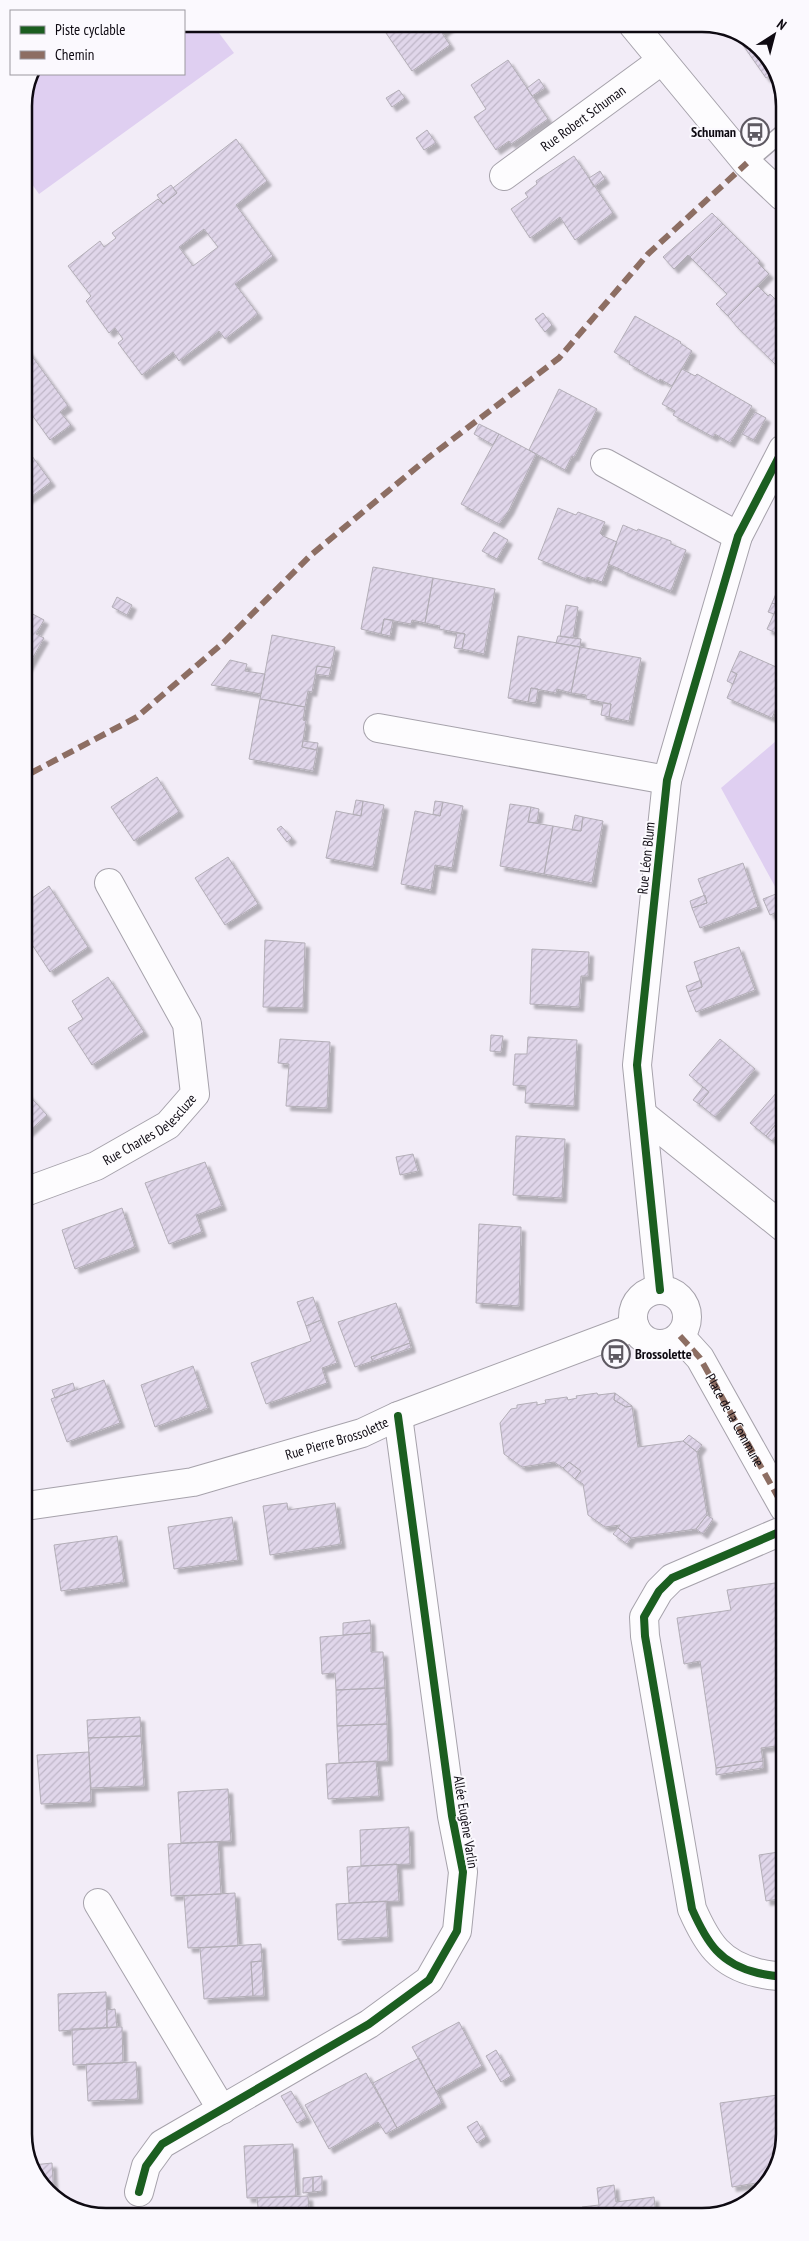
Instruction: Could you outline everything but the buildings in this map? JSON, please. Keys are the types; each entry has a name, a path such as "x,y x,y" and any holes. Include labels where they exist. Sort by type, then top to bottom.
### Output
{"street":[{"path":"639,33 747,163 776,190"},
{"name":"Rue Robert Schuman","path":"504,176 661,61"},
{"path":"605,463 738,536"},
{"name":"Rue Léon Blum","path":"660,1290 637,1065 667,780 738,536 776,463"},
{"path":"378,728 667,780"},
{"name":"Rue Charles Delescluze","path":"32,1189 96,1166 168,1125 196,1094 188,1024 109,883"},
{"path":"642,1115 776,1222"},
{"path":"660,1290 669,1291 684,1302 688,1320 680,1336 673,1341 655,1344 639,1334 635,1327 634,1309 638,1301 652,1291 660,1290"},
{"name":"Rue Pierre Brossolette","path":"32,1505 193,1482 362,1433 398,1416 635,1327"},
{"name":"Place de la Commune","path":"680,1336 700,1358 776,1494"},
{"name":"Allée Eugène Varlin","path":"139,2192 146,2166 162,2144 369,2024 429,1980 458,1931 463,1872 450,1806 398,1416"},
{"path":"776,1533 672,1578 659,1591 644,1617 645,1636 692,1909 702,1932 719,1955 742,1969 776,1975"},
{"path":"98,1903 222,2110"}],"lane":[{"path":"747,163 776,138"}],"shaded area":[{"path":"185,32 218,32 234,53 39,194 33,186 33,102 40,75 185,75"},
{"path":"776,741 776,888 721,788"}],"marked path":[{"path":"33,772 137,717 224,642 311,555 428,458 559,358 648,254 747,163"},
{"path":"680,1336 700,1358 776,1494"}],"cycle path":[{"path":"660,1290 637,1065 667,780 738,536 776,463"},
{"path":"139,2192 146,2166 162,2144 369,2024 429,1980 457,1931 463,1872 452,1816 398,1416"},
{"path":"776,1533 672,1578 659,1591 644,1617 645,1636 692,1909 709,1942 724,1958 745,1969 776,1976"}],"place":[{"name":"Schuman","path":"755,132"},
{"name":"Brossolette","path":"616,1354"}]}
